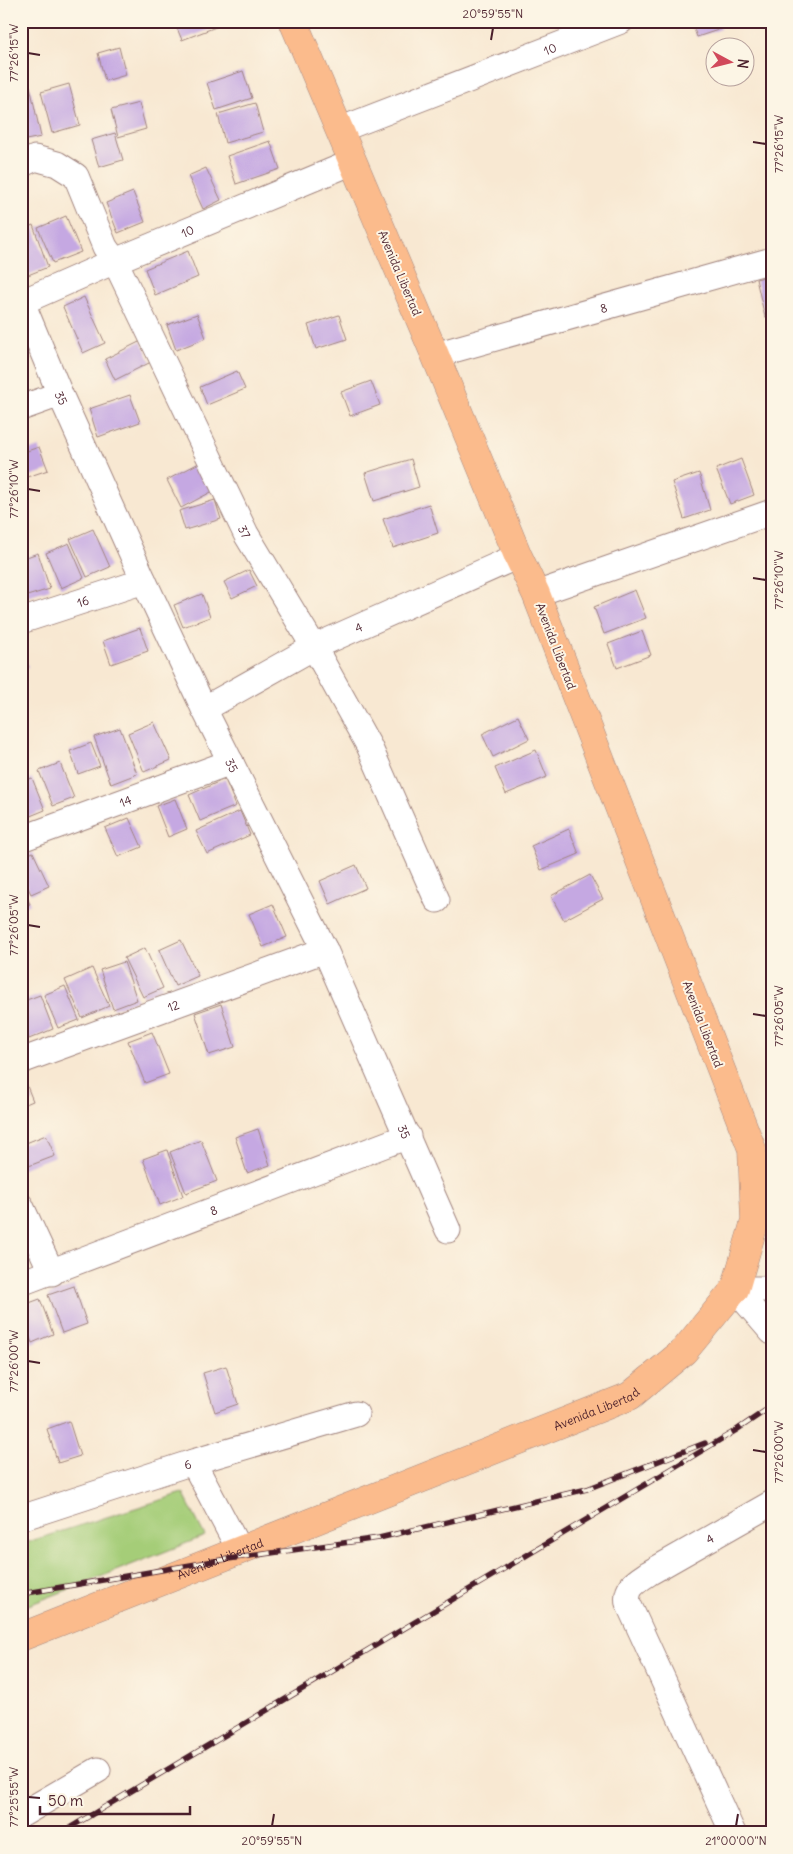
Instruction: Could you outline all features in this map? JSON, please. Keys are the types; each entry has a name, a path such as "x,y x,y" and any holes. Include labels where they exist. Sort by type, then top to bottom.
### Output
{"main road":[{"name":"Avenida Libertad","path":"21,1637 630,1396 684,1351 735,1289 755,1221 752,1149 536,594 518,556 293,21"}],"street":[{"name":"10","path":"339,130 620,21"},
{"name":"37","path":"21,164 35,158 57,164 76,176 105,247 115,261 246,534 314,647 369,746 436,900"},
{"name":"10","path":"22,301 353,162"},
{"name":"8","path":"435,355 772,260"},
{"name":"35","path":"22,301 60,394 144,581 204,709 326,950 448,1230"},
{"path":"21,408 60,394"},
{"path":"536,594 772,512"},
{"name":"4","path":"204,709 314,647 518,556"},
{"name":"16","path":"21,621 144,581"},
{"name":"14","path":"21,839 231,762"},
{"name":"12","path":"21,1061 326,950"},
{"name":"8","path":"21,1283 408,1136"},
{"path":"21,1206 52,1272"},
{"path":"735,1289 772,1289"},
{"path":"735,1289 772,1332"},
{"name":"6","path":"21,1518 193,1462 356,1414"},
{"path":"193,1462 240,1551"},
{"name":"4","path":"732,1833 628,1603 628,1590 633,1583 649,1573 772,1504"},
{"path":"21,1815 98,1770"}],"green space":[{"path":"183,1493 205,1536 21,1608 21,1544"}],"building":[{"path":"174,21 219,21 221,25 182,40"},
{"path":"691,21 718,21 721,29 697,37"},
{"path":"119,47 126,75 105,81 98,53"},
{"path":"243,71 252,98 216,110 207,83"},
{"path":"69,84 80,125 52,133 41,92"},
{"path":"30,86 41,137 21,141 21,88"},
{"path":"139,103 146,129 118,137 111,110"},
{"path":"255,103 263,132 225,143 218,114"},
{"path":"115,133 123,160 99,167 91,140"},
{"path":"270,141 280,169 236,184 227,156"},
{"path":"206,168 221,200 203,209 188,176"},
{"path":"133,192 145,222 118,233 106,203"},
{"path":"66,216 81,252 53,263 38,228"},
{"path":"33,225 48,267 28,275 21,258 21,230"},
{"path":"188,251 198,277 155,295 145,269"},
{"path":"772,275 772,315 765,317 756,279"},
{"path":"84,297 105,343 83,353 63,307"},
{"path":"197,314 206,338 176,350 167,325"},
{"path":"339,315 347,339 316,349 308,325"},
{"path":"141,341 151,362 115,380 105,359"},
{"path":"237,371 245,389 207,405 200,387"},
{"path":"371,381 380,405 350,416 341,392"},
{"path":"130,395 140,422 98,437 89,409"},
{"path":"39,447 48,470 21,479 21,453"},
{"path":"411,459 419,487 374,501 365,473"},
{"path":"741,459 754,495 730,504 716,469"},
{"path":"199,463 213,491 181,508 167,480"},
{"path":"699,473 710,510 684,519 672,482"},
{"path":"215,500 221,519 185,530 179,511"},
{"path":"429,504 438,533 393,548 383,519"},
{"path":"93,529 110,567 87,577 70,539"},
{"path":"69,543 84,578 61,588 46,553"},
{"path":"38,553 50,589 27,596 21,577 21,559"},
{"path":"249,570 257,586 232,598 224,582"},
{"path":"635,590 646,618 604,634 594,607"},
{"path":"202,594 210,617 183,627 174,605"},
{"path":"140,628 148,651 111,664 103,641"},
{"path":"642,631 651,655 617,668 608,644"},
{"path":"21,649 28,667 21,669"},
{"path":"518,716 529,739 493,757 482,734"},
{"path":"154,722 171,760 144,772 128,733"},
{"path":"120,728 137,774 111,784 94,737"},
{"path":"91,743 100,766 78,774 70,751"},
{"path":"536,750 547,777 506,794 495,768"},
{"path":"60,763 74,798 53,806 39,771"},
{"path":"32,778 45,810 23,819 21,816 21,782"},
{"path":"225,779 236,806 200,821 189,795"},
{"path":"175,799 187,829 168,837 156,806"},
{"path":"240,811 250,835 207,854 196,831"},
{"path":"129,818 142,847 118,857 105,828"},
{"path":"569,829 579,854 541,870 531,846"},
{"path":"33,852 49,886 31,894 21,873 21,858"},
{"path":"356,865 366,888 330,904 320,881"},
{"path":"590,875 603,899 564,920 551,896"},
{"path":"21,884 30,904 21,908"},
{"path":"273,904 287,937 263,947 249,914"},
{"path":"181,940 198,976 175,986 159,950"},
{"path":"145,948 163,988 143,997 124,958"},
{"path":"124,962 137,1000 113,1009 100,970"},
{"path":"92,968 109,1006 82,1018 65,980"},
{"path":"65,986 79,1020 58,1028 44,995"},
{"path":"40,995 53,1029 29,1039 21,1020 21,1002"},
{"path":"221,1004 235,1047 209,1055 195,1013"},
{"path":"21,1028 27,1041 21,1043"},
{"path":"152,1032 169,1074 145,1083 128,1041"},
{"path":"21,1076 23,1076 33,1101 21,1106"},
{"path":"258,1129 270,1165 247,1173 235,1137"},
{"path":"46,1135 55,1156 21,1169 21,1145"},
{"path":"201,1140 217,1181 186,1193 170,1152"},
{"path":"167,1150 183,1196 160,1205 143,1159"},
{"path":"74,1286 87,1324 62,1333 48,1295"},
{"path":"40,1299 53,1334 32,1343 21,1315 21,1306"},
{"path":"226,1366 238,1404 215,1412 203,1373"},
{"path":"69,1421 80,1456 58,1463 47,1429"}],"railway":[{"path":"61,1833 735,1431 772,1406"},
{"path":"21,1594 214,1561 379,1538 587,1489 705,1443"}]}
